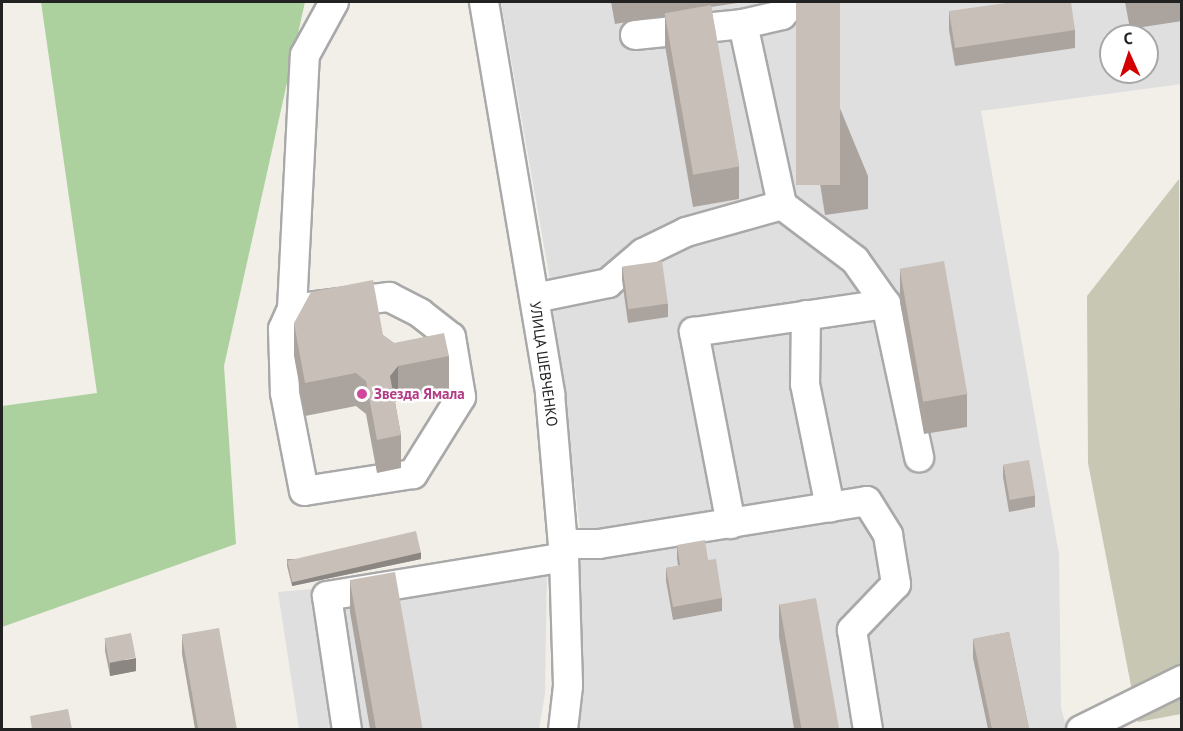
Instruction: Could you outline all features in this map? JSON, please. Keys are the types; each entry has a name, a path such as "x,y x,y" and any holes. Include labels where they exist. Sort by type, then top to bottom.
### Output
{"street":[{"path":"292,309 389,297 420,313 451,336 461,397 412,474 304,491 285,393 283,329 292,309 305,55 334,2"},
{"name":"УЛИЦА ШЕВЧЕНКО","path":"484,2 550,394 563,550 567,686 563,729"},
{"path":"635,35 743,24 782,15 793,2"},
{"path":"743,24 782,205 855,260 886,304 919,457"},
{"path":"535,298 608,283 643,253 686,232 782,205"},
{"path":"731,524 694,332 886,304"},
{"path":"806,315 805,384 830,507"},
{"path":"347,729 327,597 563,550 867,501 888,535 896,584 852,630 868,729"},
{"path":"1081,729 1182,680"}],"shaded area":[{"path":"501,2 1181,2 1181,84 981,111 1059,554 1061,708 1067,729 574,729 579,692 580,528 549,274"},
{"path":"1179,179 1181,714 1138,722 1088,463 1087,296"},
{"path":"547,568 545,694 539,729 299,729 278,592"}],"green space":[{"path":"41,2 305,2 224,366 236,544 2,627 2,406 97,393"}],"building":[{"path":"796,2 840,2 840,185 796,185"},
{"path":"1013,2 1071,2 1075,30 955,48 949,11"},
{"path":"711,5 739,167 693,175 665,13"},
{"path":"662,261 668,304 628,309 622,267"},
{"path":"944,261 967,394 923,402 900,269"},
{"path":"373,280 383,335 394,343 444,333 449,356 398,366 390,376 401,435 377,440 366,381 356,373 305,383 294,323 311,292"},
{"path":"1029,460 1035,495 1010,500 1003,465"},
{"path":"416,531 421,552 292,582 287,561"},
{"path":"705,540 708,560 716,559 722,598 673,607 666,568 680,565 677,545"},
{"path":"395,572 423,729 376,730 350,580"},
{"path":"816,598 839,729 802,730 780,604"},
{"path":"219,628 237,729 198,730 182,635"},
{"path":"1009,632 1029,728 992,729 973,639"},
{"path":"131,633 136,658 109,663 104,638"},
{"path":"68,709 72,729 32,729 30,716"}],"place":[{"name":"Звезда Ямала","path":"362,394"}]}
